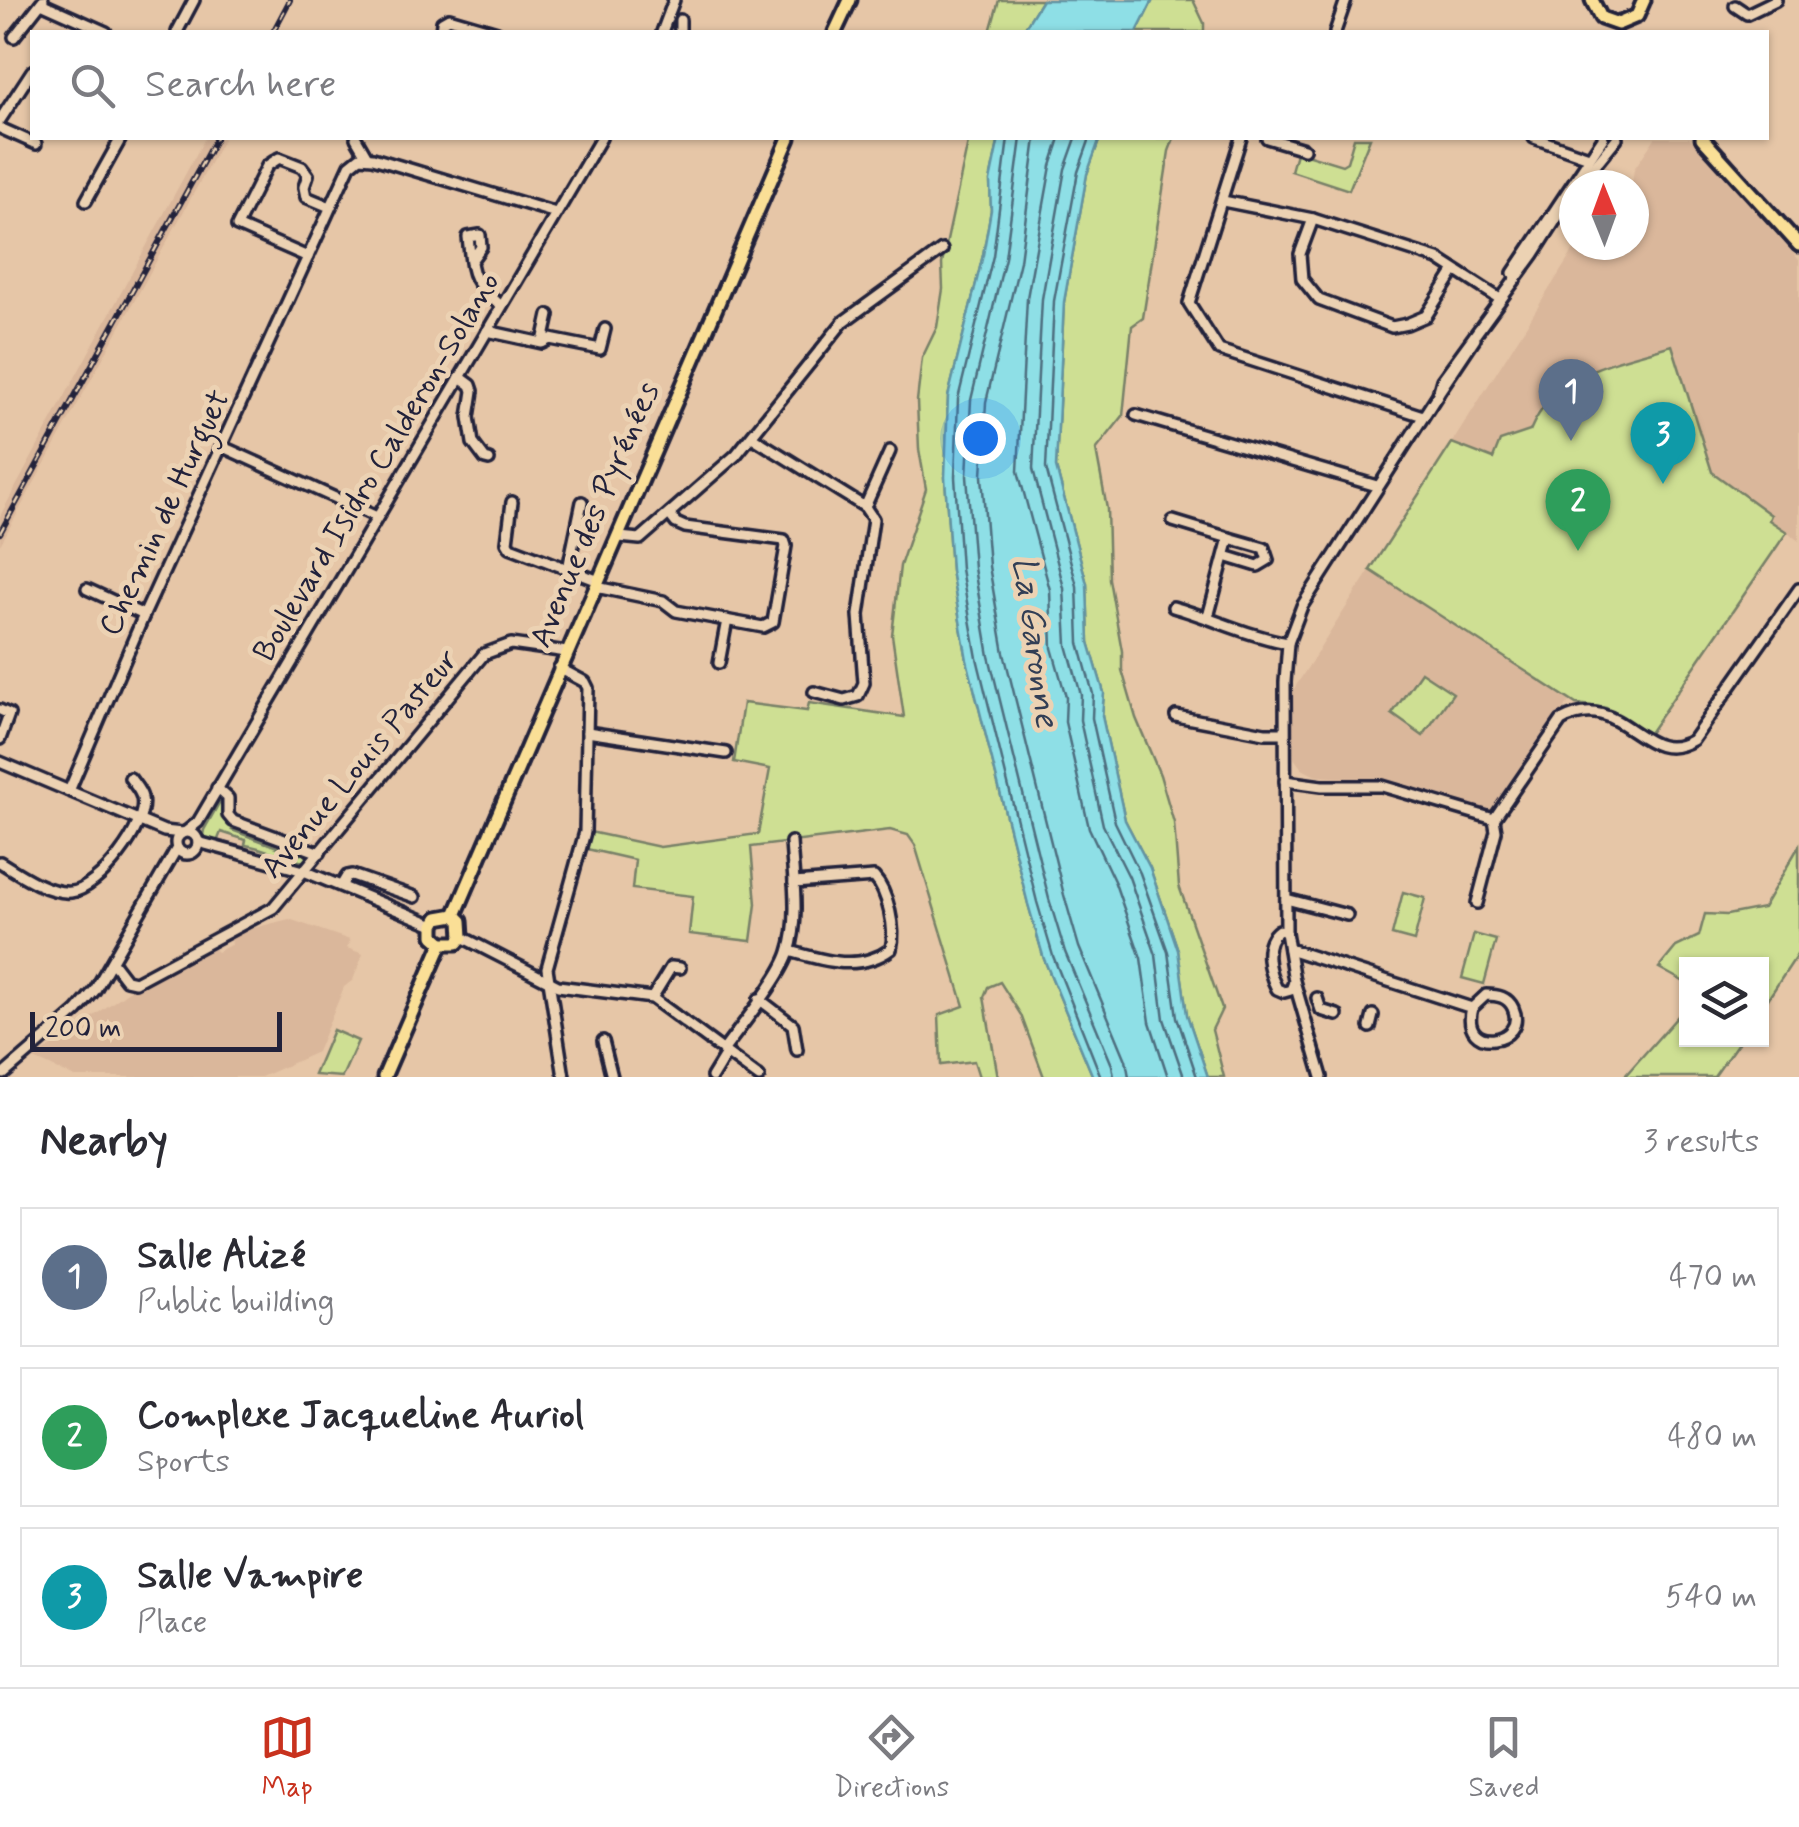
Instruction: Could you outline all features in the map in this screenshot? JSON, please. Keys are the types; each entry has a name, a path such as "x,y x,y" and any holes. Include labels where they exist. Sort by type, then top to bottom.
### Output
{"main road":[{"path":"837,30 850,0"},
{"path":"1592,0 1597,13 1616,28 1635,18"},
{"path":"1634,30 1644,0"},
{"name":"Avenue des Pyrénées","path":"455,915 788,140"},
{"path":"1704,140 1799,245"},
{"path":"446,914 455,915 464,929 462,937 457,943 442,944 434,936 434,925 446,914"},
{"path":"384,1077 442,944"}],"street":[{"path":"178,30 194,0"},
{"path":"663,30 674,0"},
{"path":"1336,30 1346,0"},
{"path":"1735,6 1747,14 1776,0"},
{"path":"14,37 42,1 102,30"},
{"path":"441,30 442,22 449,18 489,30"},
{"path":"680,20 680,30"},
{"path":"25,26 34,30"},
{"path":"30,74 0,124 36,144"},
{"path":"86,201 120,140"},
{"path":"357,140 364,157 556,213"},
{"name":"Boulevard Isidro Calderon-Solano","path":"113,963 502,306 596,140"},
{"path":"1240,140 1190,303 1219,350 1423,416"},
{"path":"1272,140 1304,150"},
{"path":"1539,140 1588,158"},
{"path":"1502,295 1518,262 1602,140"},
{"path":"1591,170 1615,140"},
{"name":"Chemin de Hurguet","path":"70,791 144,615 330,207 350,165 364,157"},
{"path":"308,257 237,226 266,166 279,158 302,167 308,175 306,197 330,207"},
{"path":"1222,201 1313,219 1438,259 1454,272 1502,295"},
{"path":"1322,1077 1294,982 1286,932 1284,733 1288,643 1302,606 1377,486 1559,213"},
{"path":"1313,219 1300,254 1302,279 1319,300 1392,327 1407,324 1426,316 1454,272"},
{"path":"618,537 640,539 669,514 752,438 842,322 942,250"},
{"path":"471,261 475,282 502,306"},
{"path":"543,343 549,315"},
{"path":"487,331 543,343 550,339 600,349 605,329"},
{"path":"466,366 478,373"},
{"path":"460,376 473,391 469,417 473,443 489,460"},
{"path":"1136,415 1377,486"},
{"path":"752,438 865,507 872,519 859,614 864,684 858,696 844,700 814,692"},
{"path":"223,447 377,518"},
{"path":"865,507 890,451"},
{"path":"512,502 508,545 598,584 662,601 674,611 763,626 773,622 786,543 776,537 680,526 669,514"},
{"path":"568,569 582,502"},
{"path":"1173,521 1264,548 1268,560 1258,566 1225,556"},
{"path":"1208,617 1230,538"},
{"path":"87,588 144,615"},
{"path":"1477,903 1496,831 1494,818 1561,721 1577,713 1607,715 1666,748 1693,740 1799,588"},
{"path":"1172,607 1288,643"},
{"path":"719,662 727,620"},
{"name":"Avenue Louis Pasteur","path":"113,963 126,980 134,982 274,908 484,654 510,644 567,652"},
{"path":"558,668 585,682 586,732 585,832 554,937 547,981 564,1077"},
{"path":"0,710 9,714 0,739"},
{"path":"1176,716 1284,733"},
{"path":"586,732 726,753"},
{"path":"0,762 187,842 304,872 434,925"},
{"path":"0,862 55,890 77,892 99,879 139,820 142,797 130,778"},
{"path":"1285,780 1322,786 1382,786 1494,818"},
{"path":"218,788 228,798 228,815 234,821 320,853"},
{"path":"712,1077 790,950 794,884 791,842"},
{"path":"342,886 347,876 352,875 415,898"},
{"path":"790,950 831,964 848,963 878,958 891,949 894,937 882,887 874,877 794,884"},
{"path":"1286,899 1347,916"},
{"path":"1286,932 1272,934 1270,967 1277,989 1292,990 1294,982"},
{"path":"462,937 547,981 570,988 652,998 759,1077"},
{"path":"1289,949 1472,1008"},
{"path":"3,1073 77,1011 113,963"},
{"path":"652,998 670,967 680,968"},
{"path":"1486,995 1500,995 1514,1010 1512,1029 1502,1039 1487,1040 1474,1032 1469,1018 1472,1008 1486,995"},
{"path":"1300,1002 1319,998 1320,1010 1337,1015"},
{"path":"759,999 793,1025 797,1050"},
{"path":"1370,1027 1374,1015"},
{"path":"602,1041 612,1077"}],"shaded area":[{"path":"204,140 223,140 0,545 0,516"},
{"path":"1654,140 1692,140 1799,260 1799,541 1712,472 1672,345 1574,378 1551,395 1537,413 1530,431 1493,460 1452,443 1568,260 1649,260 1649,170 1634,170"},
{"path":"1370,570 1571,699 1490,810 1394,781 1316,776 1302,769 1294,758 1292,692"},
{"path":"289,919 350,940 347,948 363,954 353,980 344,987 317,1052 261,1077 75,1077 34,1059 133,988 213,948 217,952 232,944 230,939 250,929"}],"green space":[{"path":"999,0 1042,0 1023,30 991,30"},
{"path":"1153,0 1193,0 1204,23 1204,30 1138,30"},
{"path":"969,140 999,140 983,255 948,397 945,477 951,570 967,660 1028,904 1044,959 1093,1077 1044,1077 1021,1015 1000,982 988,987 984,997 998,1077 979,1077 974,1061 941,1065 939,1015 964,1006 915,845 908,835 890,830 751,847 756,904 751,941 689,934 693,896 632,889 635,860 587,849 590,832 660,847 758,834 770,769 734,762 743,703 807,711 809,703 904,717 892,635 900,566 926,489 917,401 922,358 937,327 942,264"},
{"path":"1099,140 1173,140 1143,318 1132,326 1123,416 1096,450 1107,509 1109,579 1122,670 1136,718 1160,775 1174,823 1179,886 1222,1009 1212,1030 1224,1077 1208,1077 1187,1015 1178,950 1150,868 1125,820 1102,716 1104,693 1089,642 1087,584 1056,467 1064,302 1087,174"},
{"path":"1353,140 1369,140 1349,190 1291,171 1296,153 1293,150 1342,165 1347,162"},
{"path":"1672,345 1712,472 1771,515 1769,520 1787,532 1649,733 1606,708 1576,704 1370,570 1452,443 1493,459 1500,441 1530,431 1541,410 1571,381 1608,364"},
{"path":"1421,672 1453,693 1423,736 1392,714"},
{"path":"222,798 235,825 232,830 298,855 307,852 311,856 305,862 290,859 245,845 246,840 221,832 217,842 209,841 204,830"},
{"path":"1799,846 1799,952 1769,997 1769,957 1679,957 1679,979 1659,968 1676,947 1699,936 1705,914 1727,915 1763,908"},
{"path":"1403,892 1425,898 1414,941 1392,935"},
{"path":"1474,934 1496,940 1484,984 1462,978"},
{"path":"1679,1015 1679,1047 1735,1047 1714,1077 1624,1077"},
{"path":"333,1030 358,1041 342,1077 314,1075"}],"water":[{"path":"1042,0 1153,0 1138,30 1023,30"},
{"name":"La Garonne","path":"999,140 1099,140 1087,174 1064,302 1056,467 1087,584 1089,642 1104,693 1102,716 1125,820 1150,868 1178,950 1187,1015 1208,1077 1093,1077 1044,959 967,660 951,570 945,477 948,397 983,255 991,210 990,181"}],"railway":[{"path":"274,30 290,0"},
{"path":"0,533 215,140"}],"place":[{"name":"Salle Alizé","path":"1571,441"},
{"name":"Salle Vampire","path":"1663,484"},
{"name":"Complexe Jacqueline Auriol","path":"1578,551"}]}
